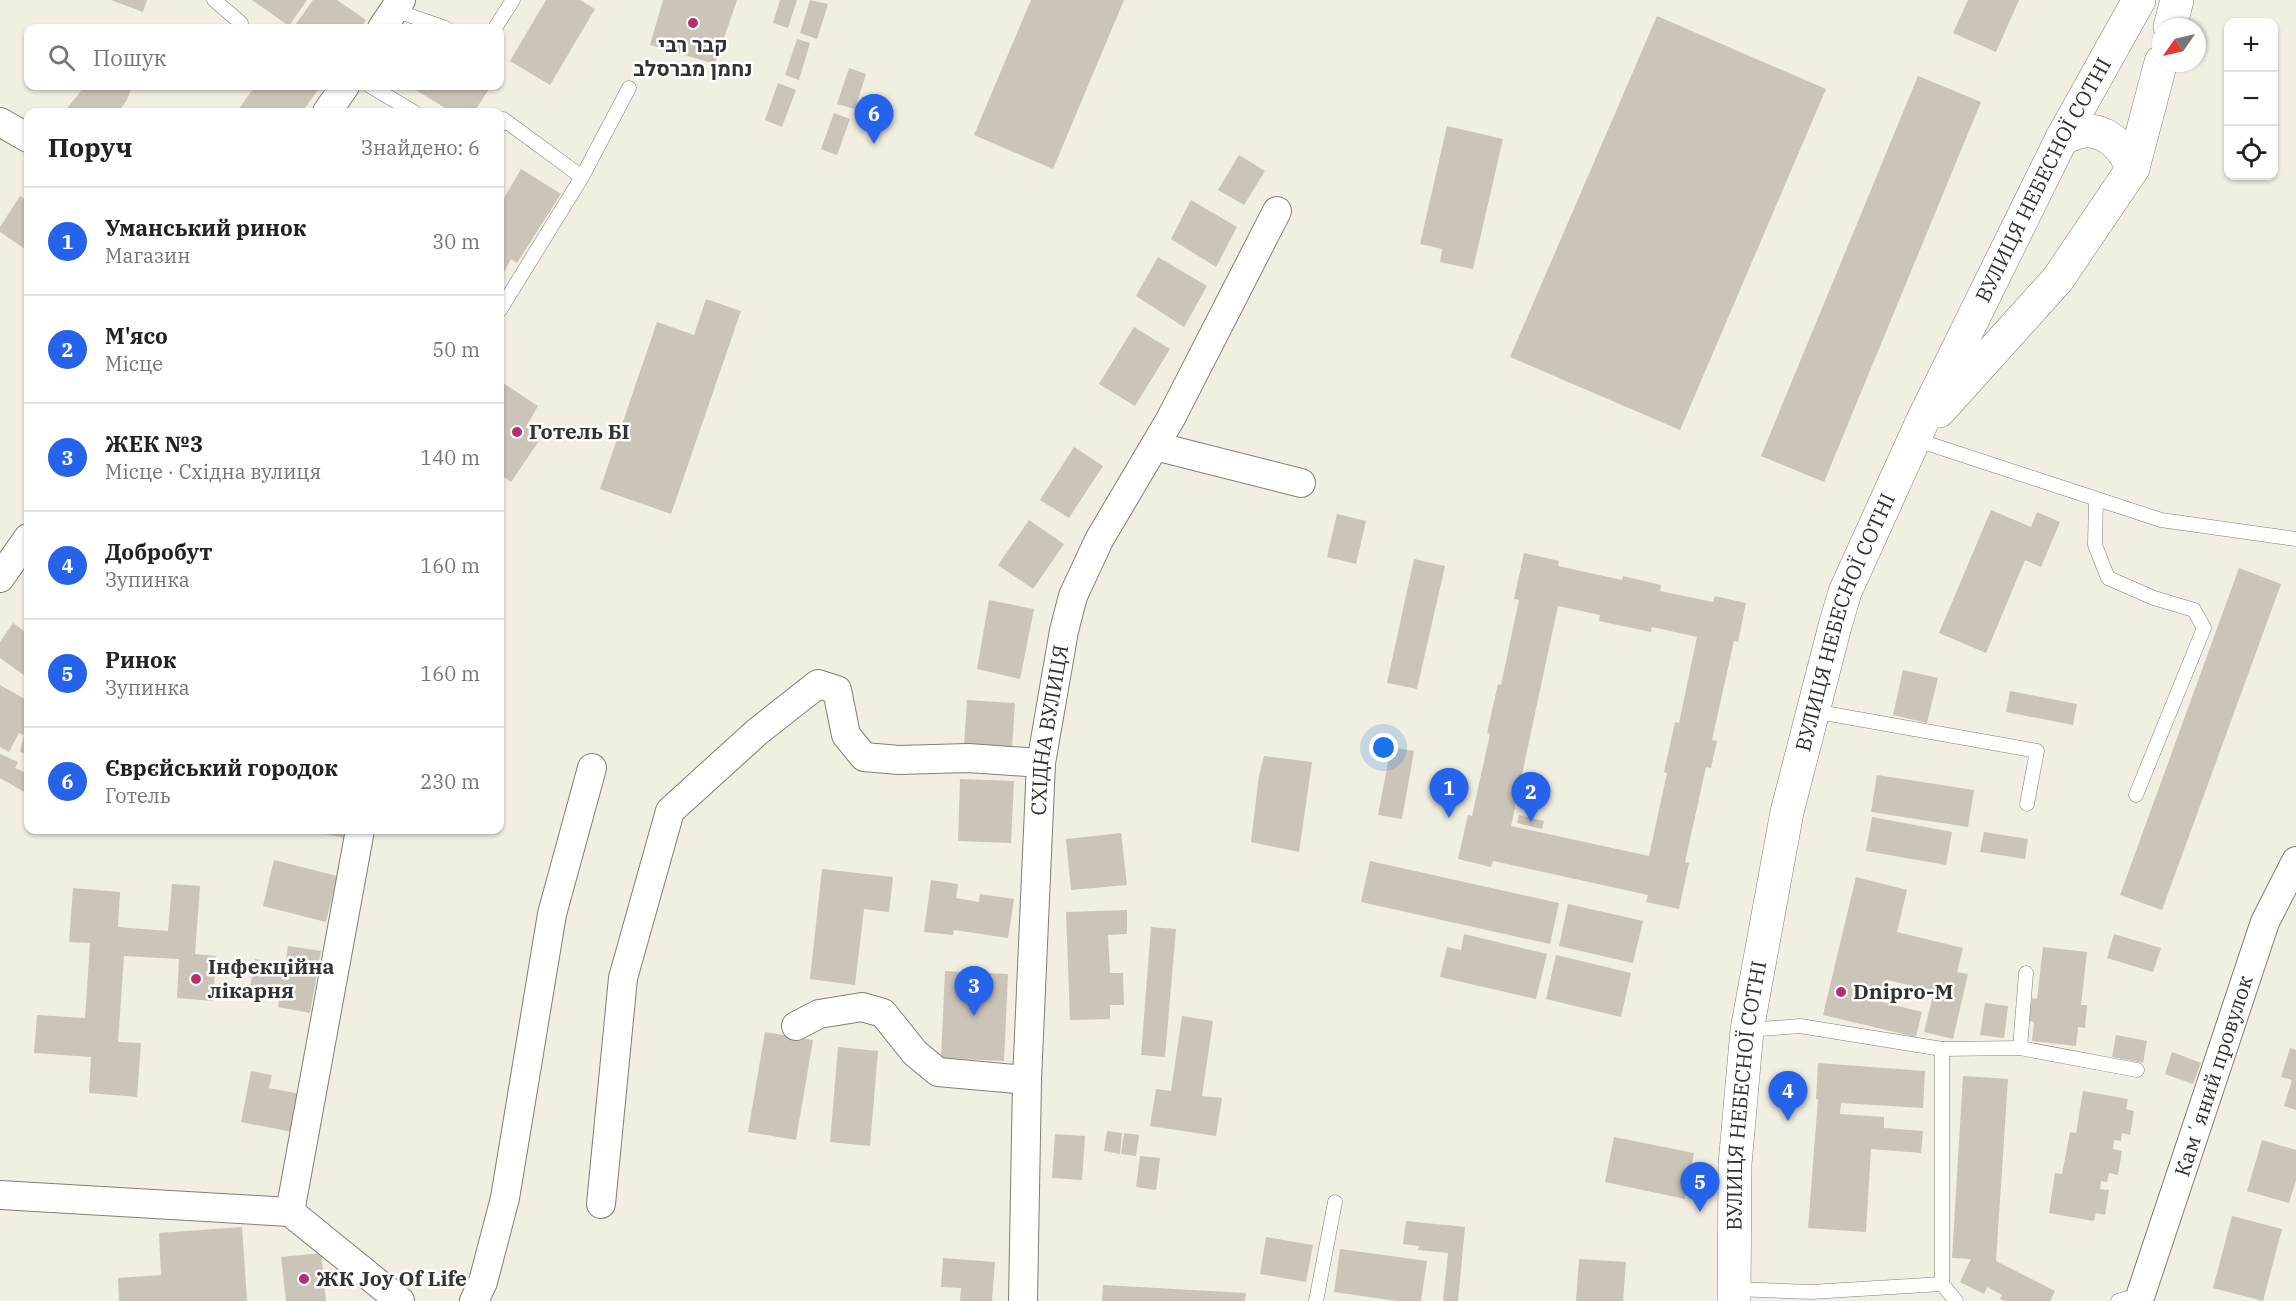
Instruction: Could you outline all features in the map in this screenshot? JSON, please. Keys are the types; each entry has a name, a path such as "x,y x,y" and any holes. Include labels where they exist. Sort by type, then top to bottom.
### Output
{"main road":[{"name":"ВУЛИЦЯ НЕБЕСНОЇ СОТНІ","path":"1734,1295 1735,1164 1747,1030 1788,812 1845,592 1914,439 2062,138 2139,0"},
{"path":"2172,18 2177,0"},
{"path":"1914,439 2058,279 2133,168 2158,72"},
{"path":"2062,138 2086,131 2107,136 2123,149 2133,168"}],"street":[{"path":"330,108 342,90"},
{"path":"0,122 24,136"},
{"name":"СХІДНА ВУЛИЦЯ","path":"1023,1301 1028,1080 1041,763 1064,631 1073,596 1099,540 1171,418 1277,211"},
{"path":"1155,446 1301,483"},
{"path":"0,578 24,544"},
{"path":"602,1204 623,978 670,811 757,732 818,684 837,690 846,735 864,758 899,760 968,758 1041,763"},
{"path":"474,1301 483,1281 505,1197 552,914 592,768"},
{"path":"290,1212 359,834"},
{"name":"Камʼяний провулок","path":"2136,1299 2265,922 2296,861"},
{"path":"796,1026 819,1014 862,1006 883,1013 915,1053 938,1072 1028,1080"},
{"path":"0,1195 290,1212 400,1301"}],"lane":[{"path":"214,0 241,24"},
{"path":"498,24 513,0"},
{"path":"392,13 432,24"},
{"path":"504,304 582,177 629,88"},
{"path":"377,90 407,108"},
{"path":"504,120 582,177"},
{"path":"1914,439 2161,520 2296,539"},
{"path":"2096,499 2095,545 2108,578 2154,598 2194,610 2204,628 2136,795"},
{"path":"1813,711 2037,751 2027,804"},
{"path":"2020,1048 2026,973"},
{"path":"1747,1030 1800,1026 1942,1049 2020,1048 2137,1070"},
{"path":"1942,1049 1942,1284 1956,1301"},
{"path":"1316,1301 1335,1202"},
{"path":"1734,1295 1942,1284"}],"building":[{"path":"111,0 147,0 143,12"},
{"path":"252,0 307,0 290,24 286,24"},
{"path":"313,0 337,0 366,20 363,24 296,24"},
{"path":"546,0 580,0 595,9 550,85 510,61"},
{"name":"קבר רבי נחמן מברסלב","path":"663,0 737,0 715,64 650,45"},
{"path":"780,0 797,0 788,28 773,23"},
{"path":"810,0 828,4 817,39 800,33"},
{"path":"1031,0 1124,0 1053,169 974,135"},
{"path":"1968,0 2019,0 1996,52 1953,33"},
{"path":"1657,16 1826,89 1680,430 1510,357"},
{"path":"797,39 810,43 799,80 785,75"},
{"path":"849,68 866,74 855,109 837,104"},
{"path":"1918,76 1981,102 1824,482 1761,456"},
{"path":"778,83 796,90 782,127 765,120"},
{"path":"82,90 131,90 121,108 67,108"},
{"path":"252,90 318,90 305,108 239,108"},
{"path":"416,90 488,90 477,108 445,108"},
{"path":"834,113 850,119 837,155 821,149"},
{"path":"1447,126 1503,139 1473,269 1440,262 1442,249 1420,244"},
{"path":"1239,155 1265,171 1244,205 1218,190"},
{"path":"521,169 561,194 517,263 511,259 504,272 504,198"},
{"path":"20,196 24,198 24,248 0,232 0,227"},
{"path":"1191,200 1237,227 1216,267 1171,239"},
{"path":"1158,257 1207,286 1184,327 1136,296"},
{"path":"706,299 741,311 671,514 600,489 657,322 694,335"},
{"path":"1134,327 1170,349 1135,406 1099,384"},
{"name":"Готель БІ","path":"504,384 538,406 526,427 541,438 511,482 504,477"},
{"path":"1074,447 1103,466 1069,518 1040,500"},
{"path":"1991,510 2031,527 2037,512 2060,522 2041,567 2025,560 1986,653 1939,633"},
{"path":"1337,514 1366,521 1356,564 1327,557"},
{"path":"1029,520 1064,544 1033,589 998,565"},
{"path":"1524,553 1559,561 1558,566 1622,580 1623,576 1661,585 1660,591 1713,602 1715,596 1746,603 1738,642 1734,641 1712,740 1717,741 1711,768 1706,767 1685,862 1689,863 1679,909 1646,902 1648,895 1493,861 1491,867 1458,859 1468,815 1472,816 1490,734 1487,733 1498,684 1501,685 1519,600 1514,599","holes":["1558,606 1600,615 1599,621 1651,632 1652,627 1697,637 1679,723 1675,722 1664,772 1667,773 1649,856 1511,826"]},
{"path":"1414,559 1445,566 1417,689 1387,683"},
{"path":"2239,568 2281,584 2162,910 2120,895"},
{"path":"989,600 1034,609 1020,679 977,669"},
{"path":"13,623 24,631 24,675 0,658 0,642"},
{"path":"1903,670 1938,678 1927,723 1893,715"},
{"path":"0,685 24,699 24,735 19,733 9,752 0,747"},
{"path":"2010,691 2077,704 2073,725 2006,712"},
{"path":"967,700 1015,703 1012,749 964,746"},
{"path":"24,735 24,753 20,752"},
{"path":"1391,747 1414,751 1402,819 1378,815"},
{"path":"0,754 18,762 15,768 24,772 24,792 0,778"},
{"path":"1264,756 1312,762 1299,852 1251,842 1259,776"},
{"path":"1877,775 1974,790 1968,827 1871,812"},
{"path":"960,779 1014,781 1011,843 958,841"},
{"path":"1519,815 1544,821 1542,829 1517,823"},
{"path":"1872,817 1952,832 1946,865 1866,851"},
{"path":"1984,832 2028,839 2025,859 1980,852"},
{"path":"1121,833 1127,885 1071,890 1066,839"},
{"path":"324,834 352,834 351,839"},
{"path":"274,860 337,876 326,922 263,906"},
{"path":"1370,861 1559,903 1550,944 1361,902"},
{"path":"822,869 893,877 889,912 864,909 855,985 810,979"},
{"path":"1856,877 1907,890 1897,932 1963,948 1957,972 1968,974 1953,1039 1924,1032 1934,991 1887,980 1882,1002 1922,1012 1916,1037 1823,1015"},
{"path":"931,880 958,884 956,898 979,902 980,894 1014,899 1008,938 954,930 953,935 924,932"},
{"name":"Інфекційна лікарня","path":"172,884 200,886 195,954 216,956 213,1001 177,998 179,959 124,956 118,1042 141,1043 137,1097 89,1093 91,1057 34,1053 37,1015 85,1018 90,943 69,942 73,888 120,892 118,927 168,931"},
{"path":"1568,904 1643,921 1633,963 1559,946"},
{"path":"1127,910 1127,934 1108,935 1110,973 1123,973 1124,1005 1110,1005 1110,1019 1070,1020 1066,912"},
{"path":"1151,927 1176,929 1165,1057 1141,1055"},
{"path":"1464,934 1547,954 1536,999 1440,977 1447,947 1461,950"},
{"path":"2114,934 2161,948 2153,972 2107,958"},
{"path":"288,946 321,951 310,1013 278,1007 280,993 250,988 255,959 285,964"},
{"path":"2043,947 2087,952 2081,1005 2087,1005 2085,1028 2078,1027 2076,1046 2032,1041 2034,1022 2029,1021 2032,998 2037,999"},
{"path":"1556,955 1631,973 1621,1017 1546,999"},
{"path":"945,971 1008,974 1004,1061 941,1058"},
{"path":"1985,1003 2008,1006 2004,1038 1980,1035"},
{"path":"1182,1016 1213,1021 1202,1096 1222,1098 1216,1136 1150,1126 1156,1089 1171,1091"},
{"path":"765,1032 813,1040 796,1140 748,1132"},
{"path":"2116,1035 2147,1041 2143,1063 2112,1057"},
{"path":"838,1047 878,1051 870,1146 830,1142"},
{"path":"2290,1048 2296,1050 2296,1110 2284,1106 2292,1080 2281,1077"},
{"path":"2172,1052 2201,1063 2193,1084 2165,1074"},
{"path":"1818,1063 1925,1071 1923,1108 1841,1103 1840,1114 1884,1117 1884,1128 1923,1131 1921,1153 1871,1149 1866,1232 1808,1228 1818,1099 1816,1099"},
{"path":"251,1071 272,1075 269,1088 301,1094 293,1132 241,1122"},
{"path":"1963,1076 2008,1079 1996,1261 2055,1291 2050,1301 2005,1301 2000,1299 2002,1295 1987,1287 1984,1294 1960,1282 1971,1259 1952,1258"},
{"path":"2083,1091 2128,1099 2126,1109 2134,1111 2130,1135 2122,1133 2121,1141 2114,1140 2113,1149 2122,1151 2118,1175 2109,1173 2107,1182 2101,1181 2100,1189 2109,1190 2105,1215 2096,1213 2094,1221 2049,1213 2055,1173 2062,1174 2070,1132 2076,1133"},
{"path":"1107,1131 1122,1133 1120,1154 1104,1151"},
{"path":"1124,1133 1139,1135 1136,1156 1121,1154"},
{"path":"1055,1134 1085,1136 1082,1180 1052,1178"},
{"path":"1614,1137 1694,1153 1685,1199 1605,1182"},
{"path":"2262,1140 2296,1150 2296,1180 2289,1203 2247,1191"},
{"path":"1140,1156 1160,1158 1156,1190 1136,1187"},
{"path":"2232,1216 2282,1229 2263,1301 2213,1288"},
{"path":"1406,1221 1465,1227 1458,1301 1443,1301 1448,1253 1418,1250 1419,1246 1403,1244"},
{"path":"242,1227 247,1301 119,1301 118,1278 161,1275 159,1233"},
{"path":"1266,1237 1313,1245 1306,1282 1260,1274"},
{"path":"1340,1249 1427,1261 1421,1301 1397,1301 1334,1292"},
{"name":"ЖК Joy Of Life","path":"321,1253 326,1301 286,1301 281,1257"},
{"path":"943,1258 995,1262 992,1301 960,1301 961,1288 941,1287"},
{"path":"1579,1259 1626,1262 1623,1301 1576,1301"},
{"path":"1103,1285 1246,1293 1245,1301 1102,1301"}],"place":[{"name":"קבר רבי נחמן מברסלב","path":"693,23"},
{"name":"Єврєйський городок","path":"874,144"},
{"name":"Готель БІ","path":"517,432"},
{"name":"Уманський ринок","path":"1449,818"},
{"name":"М'ясо","path":"1531,822"},
{"name":"Інфекційна лікарня","path":"196,979"},
{"name":"Dnipro-M","path":"1841,992"},
{"name":"ЖЕК №3","path":"974,1016"},
{"name":"Добробут","path":"1788,1121"},
{"name":"Ринок","path":"1700,1212"},
{"name":"ЖК Joy Of Life","path":"304,1279"}]}
